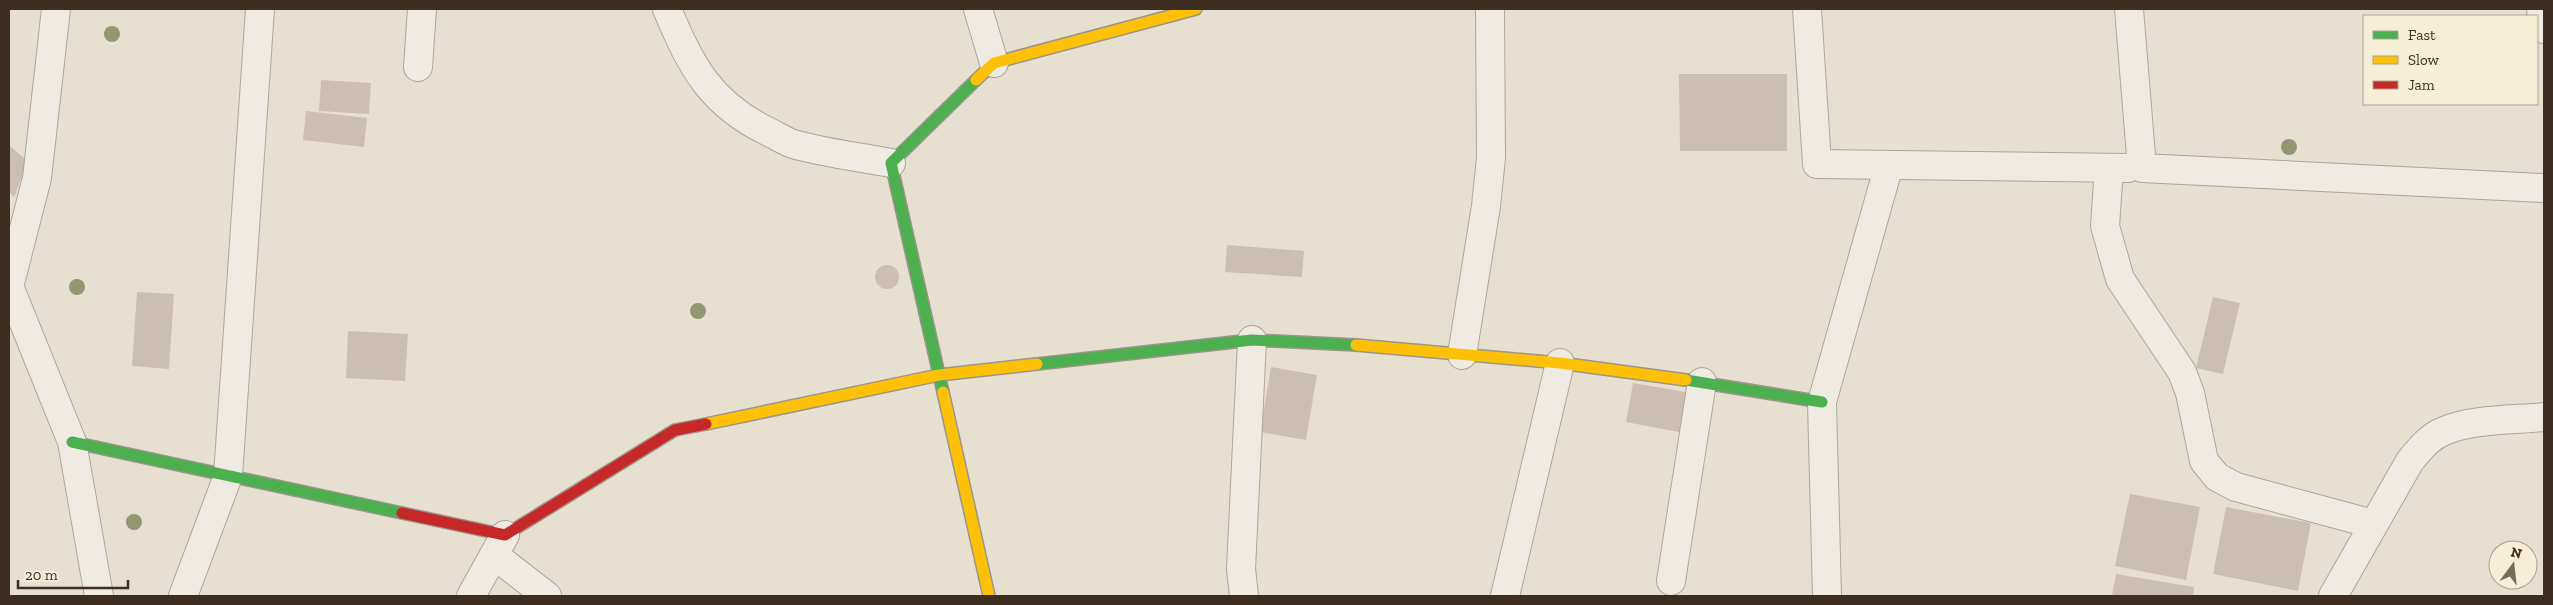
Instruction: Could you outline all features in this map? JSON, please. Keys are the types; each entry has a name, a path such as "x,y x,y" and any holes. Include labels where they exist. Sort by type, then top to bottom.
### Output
{"street":[{"path":"56,9 36,178 9,286 72,442 99,596"},
{"path":"184,596 228,476 260,9"},
{"path":"418,67 422,9"},
{"path":"668,9 683,45 703,80 725,106 759,128 792,144 891,163"},
{"path":"978,9 994,63"},
{"path":"891,163 994,63 1196,9"},
{"path":"1462,355 1486,206 1491,158 1490,9"},
{"path":"1807,9 1817,164 2142,168 2544,188"},
{"path":"2129,9 2142,168"},
{"path":"2541,9 2544,29"},
{"path":"891,163 989,596"},
{"path":"1827,596 1822,402 1889,166"},
{"path":"2109,168 2105,226 2112,256 2120,279 2182,372 2190,394 2204,461 2217,477 2236,488 2373,524"},
{"path":"1244,596 1242,569 1252,340"},
{"path":"471,596 499,545 675,430 939,375 1252,340 1385,346 1462,355 1560,362 1702,382 1822,402"},
{"path":"1505,596 1560,362"},
{"path":"1671,581 1702,382"},
{"path":"2334,596 2410,461 2432,438 2445,430 2474,424 2544,417"},
{"path":"72,442 228,476 499,545 547,596"}],"building":[{"path":"1679,74 1787,74 1787,151 1680,151"},
{"path":"321,80 371,83 369,114 319,111"},
{"path":"306,111 367,118 364,147 303,140"},
{"path":"9,145 28,162 14,197 9,192"},
{"path":"1227,245 1304,251 1302,277 1225,272"},
{"path":"887,265 896,268 899,277 896,286 887,289 878,286 875,277 878,268"},
{"path":"137,292 174,294 169,369 132,366"},
{"path":"2213,297 2240,303 2223,374 2196,368"},
{"path":"348,331 408,334 405,381 346,378"},
{"path":"1271,367 1317,375 1306,440 1260,432"},
{"path":"1633,383 1691,393 1684,433 1626,422"},
{"path":"2130,494 2200,507 2186,580 2115,566"},
{"path":"2226,507 2311,523 2298,591 2213,574"},
{"path":"2116,574 2194,587 2193,596 2112,596"}],"traffic: fast":[{"path":"943,392 891,163 976,80"},
{"path":"1037,364 1252,340 1356,345"},
{"path":"1686,380 1822,402"},
{"path":"72,442 402,513"}],"traffic: slow":[{"path":"976,80 994,63 1196,9"},
{"path":"1356,345 1560,363 1686,380"},
{"path":"706,424 939,375 1037,364"},
{"path":"943,392 989,596"}],"traffic: jam":[{"path":"402,513 505,535 675,430 706,424"}]}
